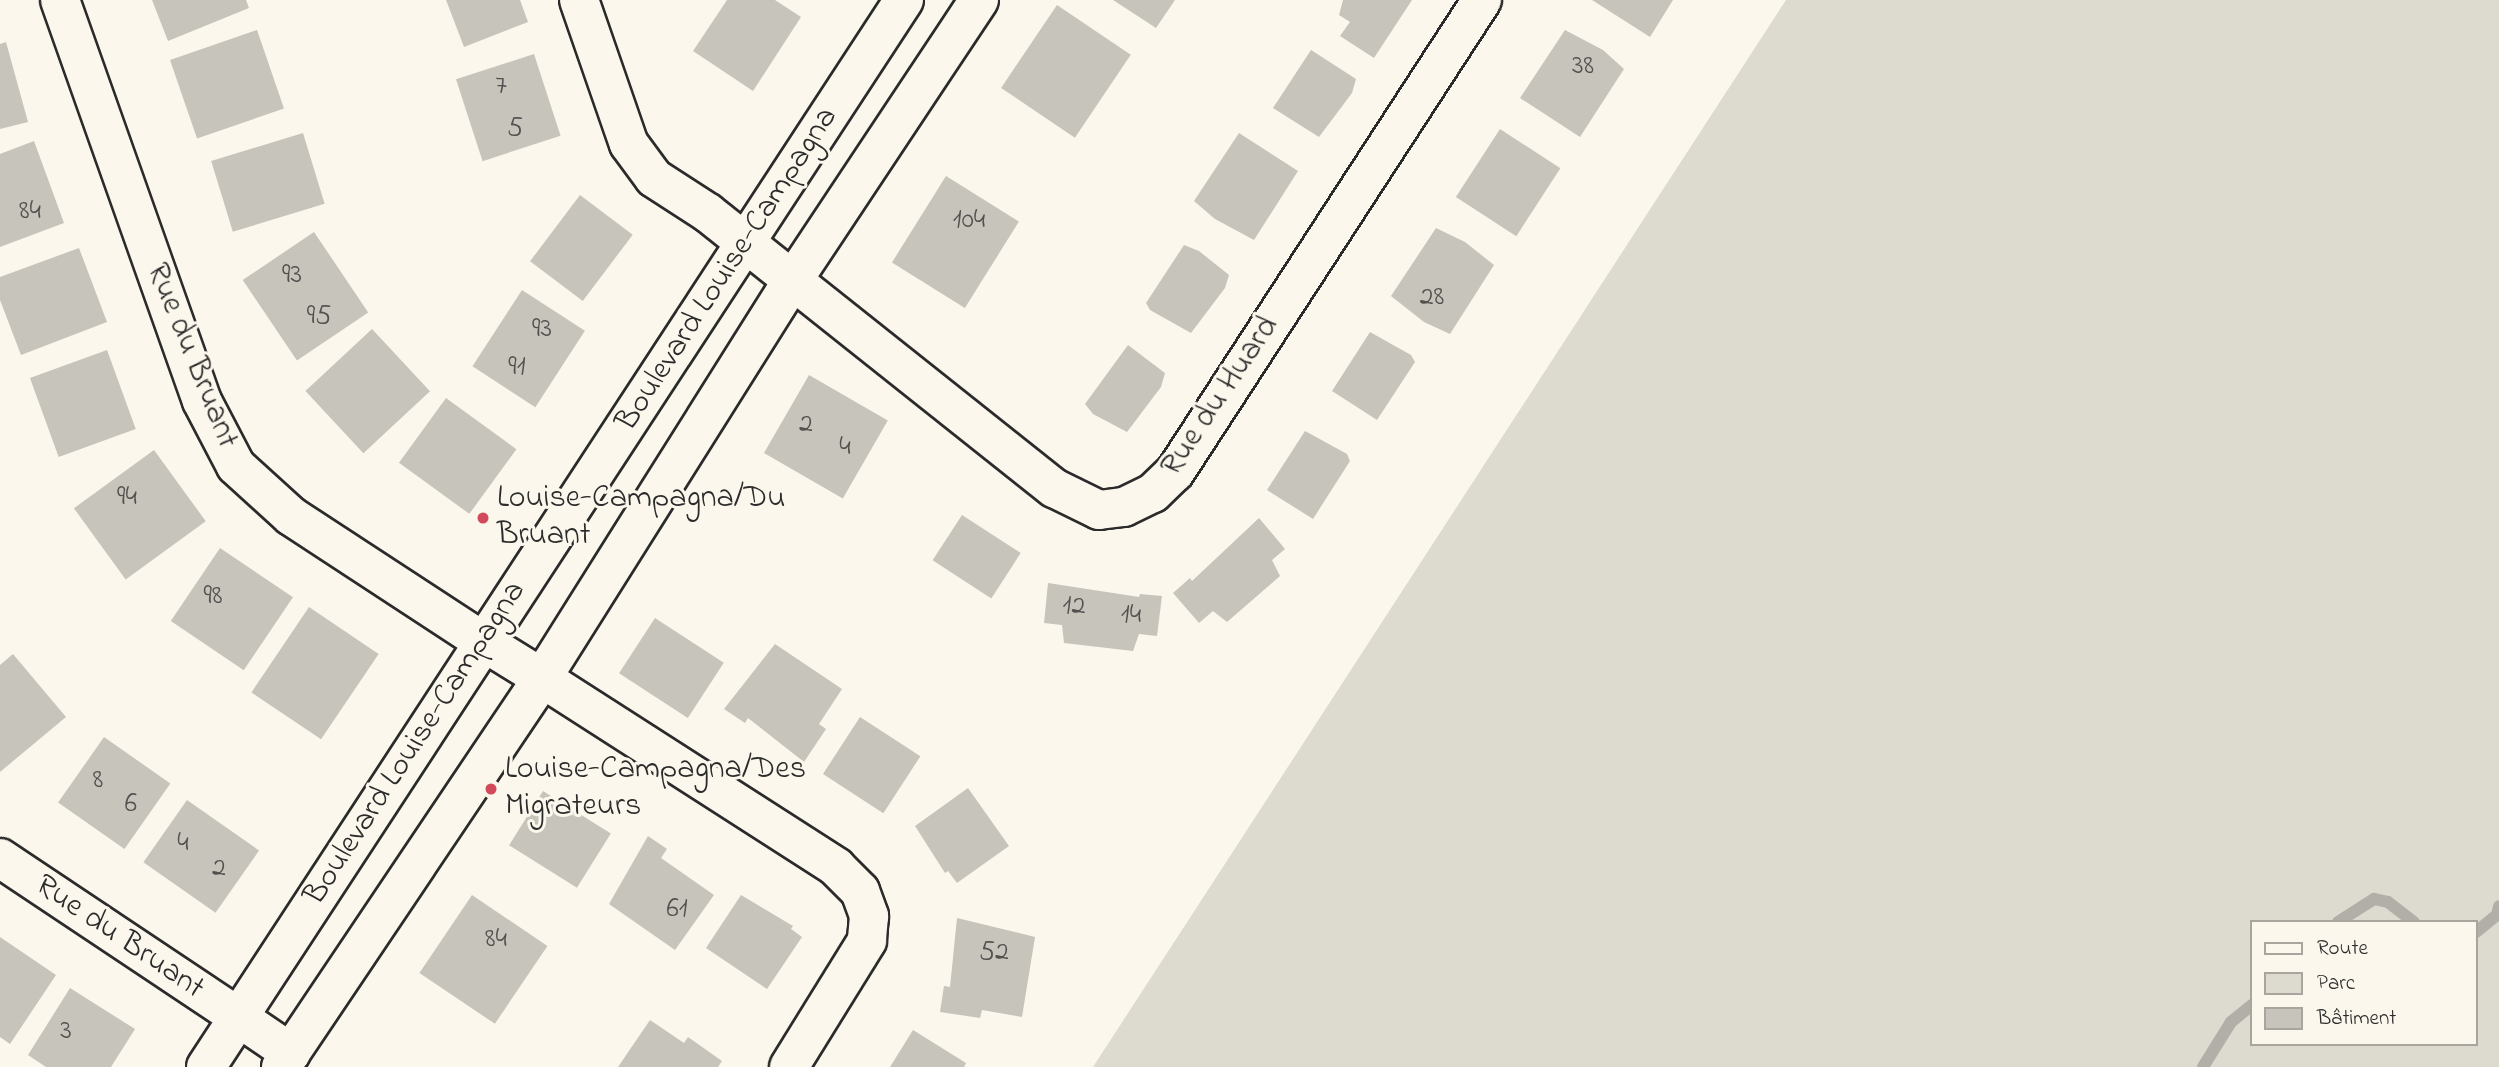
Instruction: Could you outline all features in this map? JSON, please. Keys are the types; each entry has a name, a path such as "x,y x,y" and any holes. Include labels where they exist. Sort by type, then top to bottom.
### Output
{"street":[{"name":"Rue du Bruant","path":"60,0 202,401 236,466 291,516 836,867 860,891 869,916 867,942 789,1067"},
{"name":"Rue du Huard","path":"579,0 629,144 654,178 748,245 1054,488 1098,510 1124,507 1153,494 1175,471 1482,0"},
{"name":"Boulevard Louise-Campagna","path":"206,1067 482,641 748,245 904,0"},
{"name":"Boulevard Louise-Campagna","path":"286,1060 542,678 793,280 979,0"},
{"name":"Rue du Bruant","path":"0,858 238,1017 286,1060"}],"green space":[{"path":"1786,0 2499,0 2499,1067 1093,1067"}],"building":[{"path":"152,0 246,0 249,8 168,41"},
{"path":"446,0 520,0 528,22 464,47"},
{"path":"727,0 775,0 801,17 753,91 693,51"},
{"path":"1113,0 1175,0 1156,28"},
{"path":"1343,0 1412,0 1374,58 1340,36 1350,22 1339,15"},
{"path":"1592,0 1673,0 1650,37"},
{"path":"1057,5 1131,55 1075,138 1001,88"},
{"path":"257,30 284,108 197,138 170,60"},
{"path":"1565,30 1603,50 1624,69 1580,137 1520,98"},
{"path":"6,42 28,122 0,129 0,44"},
{"path":"1311,50 1356,79 1352,93 1319,137 1273,108"},
{"path":"534,54 561,136 483,161 456,79"},
{"path":"1500,129 1560,168 1516,236 1456,197"},
{"path":"303,133 325,204 233,232 211,161"},
{"path":"1239,133 1298,171 1254,240 1215,219 1194,201"},
{"path":"34,141 64,223 0,247 0,154"},
{"path":"946,176 1019,222 965,308 892,263"},
{"path":"580,195 633,235 583,301 530,261"},
{"path":"1436,228 1465,242 1494,265 1450,334 1424,322 1391,296"},
{"path":"314,232 368,312 297,361 243,280"},
{"path":"1184,245 1199,251 1229,275 1225,288 1191,333 1150,310 1146,303"},
{"path":"79,248 107,322 21,355 0,300 0,277"},
{"path":"522,290 585,331 535,407 472,366"},
{"path":"372,329 430,391 363,453 305,391"},
{"path":"1370,332 1411,355 1415,362 1377,420 1332,391"},
{"path":"1128,345 1165,373 1161,387 1127,432 1093,414 1085,404"},
{"path":"107,350 136,429 59,457 30,378"},
{"path":"809,375 888,420 843,498 764,453"},
{"path":"446,398 516,449 469,514 399,463"},
{"path":"1305,431 1347,454 1350,461 1313,519 1267,490"},
{"path":"154,450 206,521 126,579 74,508"},
{"path":"962,515 1021,553 991,598 933,560"},
{"path":"1259,518 1285,549 1272,560 1280,576 1227,622 1213,611 1199,623 1173,593 1190,578 1192,581"},
{"path":"220,548 293,597 244,670 171,621"},
{"path":"1048,583 1139,597 1140,594 1162,596 1157,636 1139,634 1133,651 1064,643 1062,625 1044,623"},
{"path":"309,607 379,654 321,739 251,692"},
{"path":"655,618 724,663 688,718 619,673"},
{"path":"775,644 842,689 819,724 826,729 804,762 748,718 745,723 724,709"},
{"path":"13,654 66,717 0,772 0,665"},
{"path":"860,717 920,756 883,813 823,774"},
{"path":"104,737 170,783 124,849 58,803"},
{"path":"968,788 1009,846 957,883 948,871 945,873 915,826"},
{"path":"543,791 611,833 577,888 509,845"},
{"path":"187,800 259,850 215,913 143,862"},
{"path":"648,836 667,849 661,858 714,895 675,950 609,904"},
{"path":"472,895 547,946 495,1024 419,973"},
{"path":"741,895 793,926 791,929 802,937 767,989 706,948"},
{"path":"957,918 1035,937 1022,1017 982,1010 980,1018 940,1012 944,986 950,987"},
{"path":"0,937 56,975 10,1044 0,1037"},
{"path":"70,988 135,1029 111,1067 46,1067 28,1055"},
{"path":"650,1020 684,1043 688,1037 722,1061 718,1067 618,1067"},
{"path":"913,1030 966,1063 964,1067 890,1067"}],"waterway":[{"path":"2341,920 2374,899 2388,902 2411,920"},
{"path":"2478,930 2497,915 2499,906"},
{"path":"2203,1067 2231,1022 2250,1007"}],"place":[{"name":"Louise-Campagna/Du Bruant","path":"483,518"},
{"name":"Louise-Campagna/Des Migrateurs","path":"491,789"}]}
